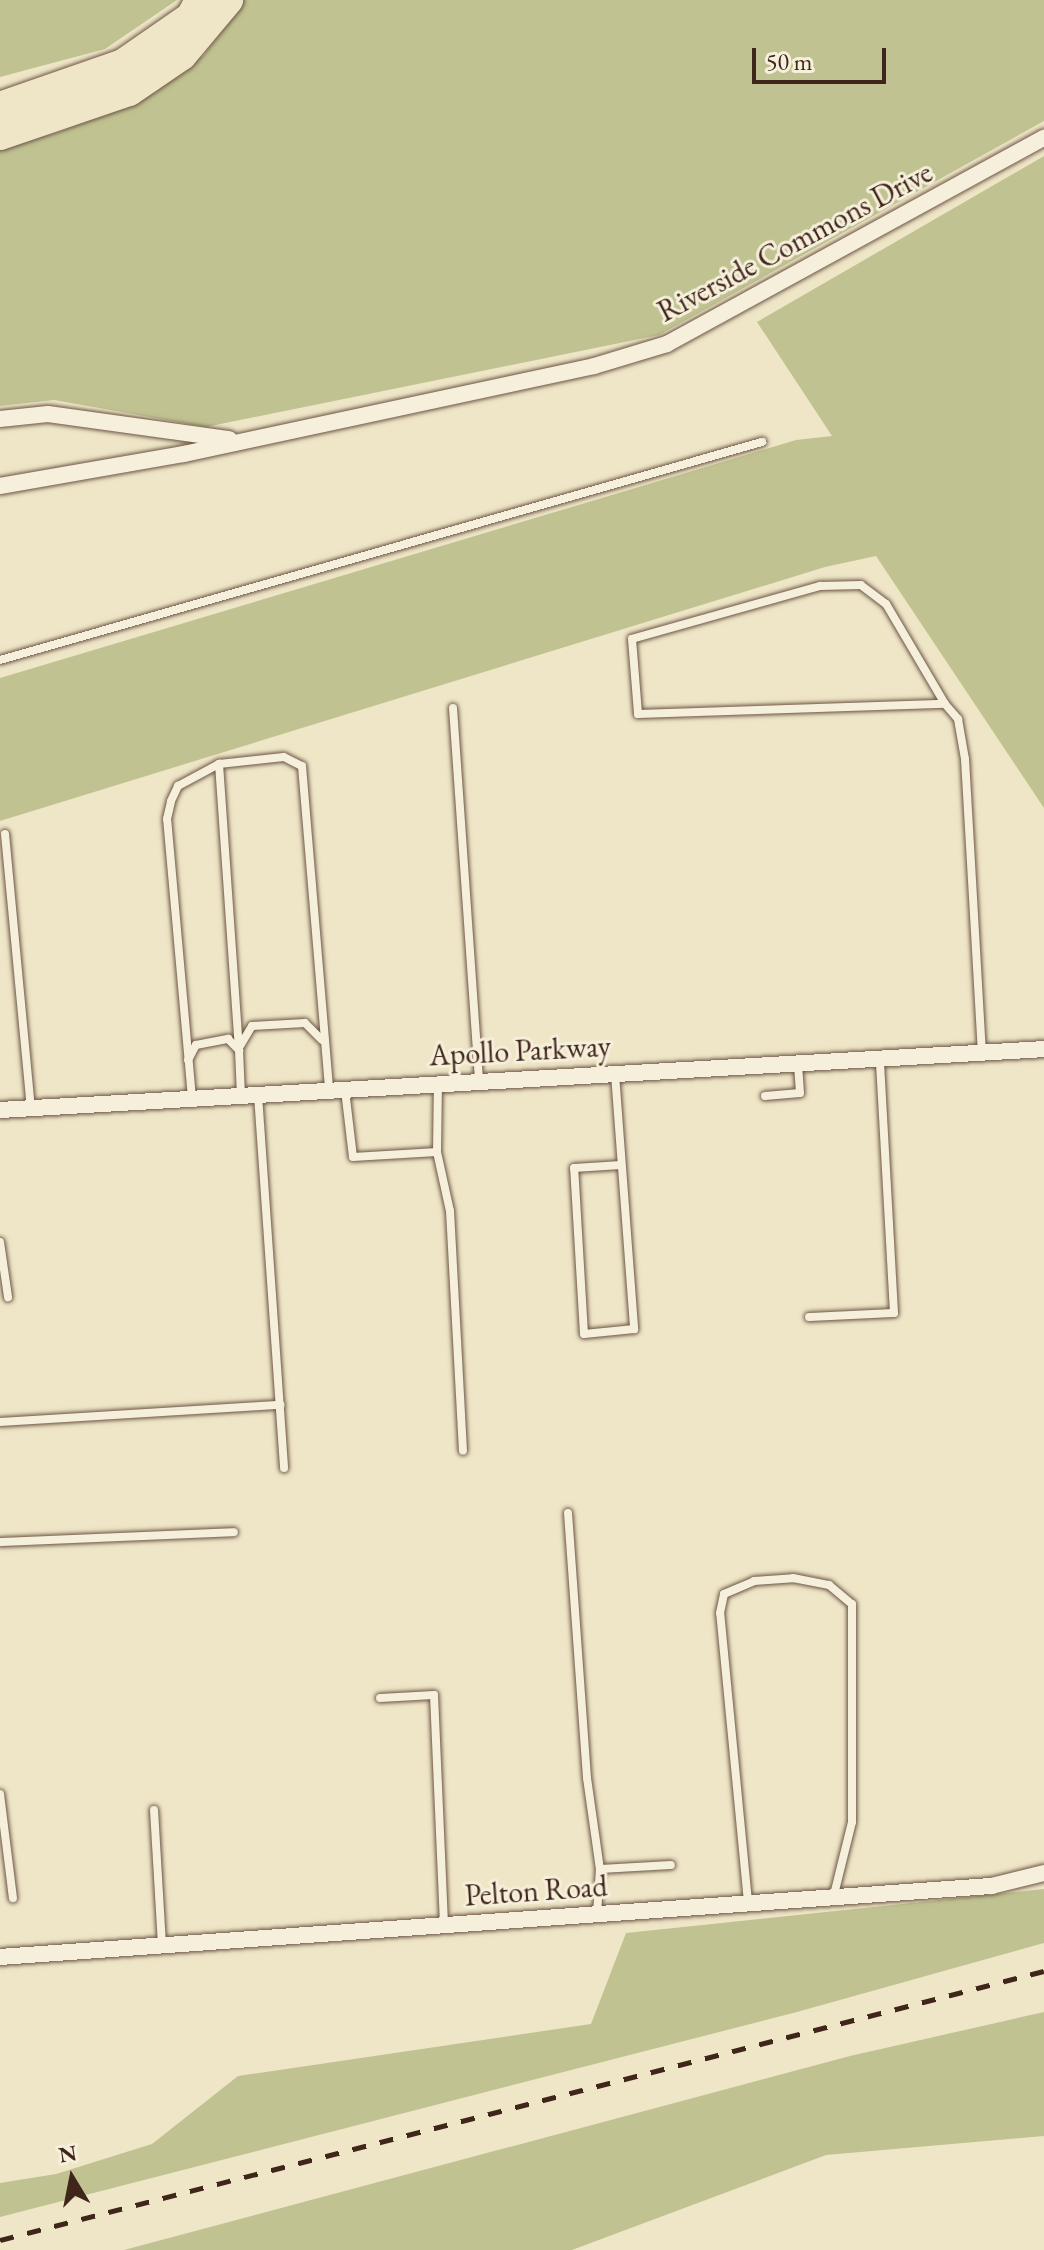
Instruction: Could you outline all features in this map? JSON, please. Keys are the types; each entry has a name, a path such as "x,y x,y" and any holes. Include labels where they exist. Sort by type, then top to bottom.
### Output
{"highway":[{"path":"0,107 123,64 191,17 200,0"},
{"path":"0,135 129,91 182,55 228,0"}],"street":[{"name":"Riverside Commons Drive","path":"0,486 594,366 667,344 1044,138"},
{"name":"Riverside Commons Drive","path":"0,419 48,414 235,440"},
{"name":"Apollo Parkway","path":"0,1110 1044,1049"},
{"name":"Pelton Road","path":"0,1957 991,1886 1044,1873"}],"lane":[{"path":"0,660 762,442"},
{"path":"945,704 638,714 632,639 820,586 861,585 886,604 945,704 958,719 965,759 982,1052"},
{"path":"453,708 479,1082"},
{"path":"192,1098 167,819 178,786 219,764 284,757 302,766 325,1044 353,1157 437,1152"},
{"path":"219,764 239,1050 250,1095 284,1468"},
{"path":"5,834 31,1108"},
{"path":"239,1050 252,1026 305,1023 325,1044"},
{"path":"188,1060 196,1045 205,1041 228,1039 239,1050"},
{"path":"809,1317 894,1313 880,1058"},
{"path":"765,1096 800,1093 798,1063"},
{"path":"615,1074 634,1329 584,1334 574,1168 621,1165"},
{"path":"438,1084 437,1152 450,1211 463,1451"},
{"path":"0,1242 8,1297"},
{"path":"0,1422 280,1405"},
{"path":"568,1513 587,1778 600,1869 597,1914"},
{"path":"0,1542 234,1532"},
{"path":"748,1902 720,1613 724,1594 767,1580 793,1578 829,1585 852,1604 852,1822 834,1895"},
{"path":"380,1698 434,1695 444,1926"},
{"path":"0,1794 13,1898"},
{"path":"154,1810 162,1946"},
{"path":"600,1869 671,1865"}],"green space":[{"path":"0,0 177,0 105,49 0,77"},
{"path":"241,0 1044,0 1044,121 659,335 206,427 54,400 0,406 0,149 59,132 155,92 204,55"},
{"path":"1044,156 1044,808 876,556 825,567 0,821 0,678 796,440 832,436 757,322"},
{"path":"1044,1889 1044,1943 797,2012 0,2217 0,2183 56,2174 152,2144 238,2076 591,2024 626,1933"},
{"path":"1044,2012 1044,2136 826,2155 572,2250 124,2250 850,2056"}],"railway":[{"path":"0,2240 1044,1971"}]}
